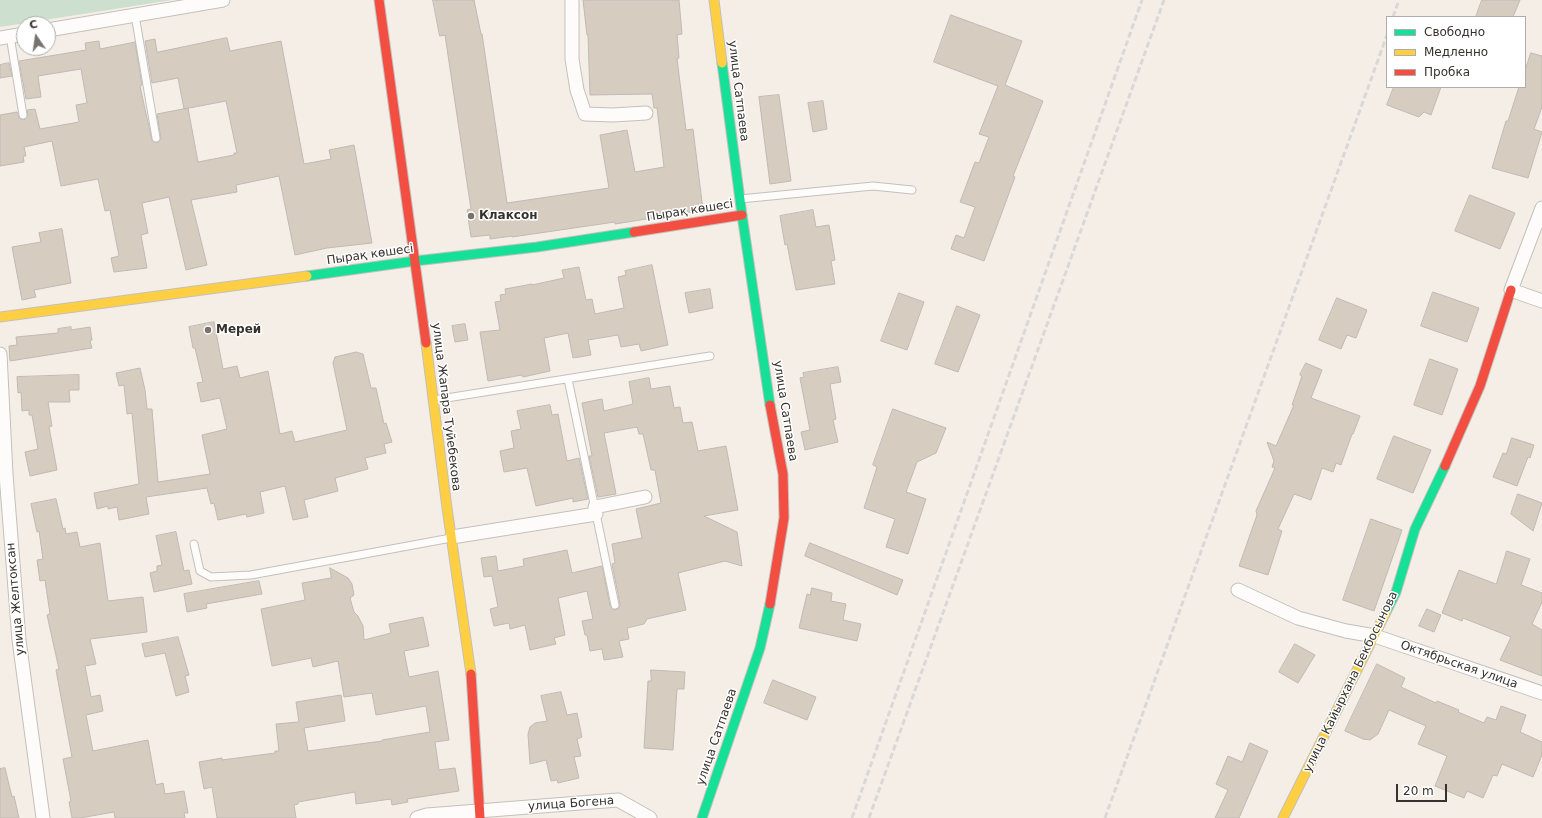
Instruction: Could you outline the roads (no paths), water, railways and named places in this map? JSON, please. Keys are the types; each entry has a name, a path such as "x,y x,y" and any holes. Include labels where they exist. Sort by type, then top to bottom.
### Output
{"street":[{"path":"56,29 223,0"},
{"name":"улица Жапара Туйебекова","path":"379,0 471,674 480,815"},
{"path":"572,0 572,59 577,90 585,114 646,114"},
{"name":"улица Сатпаева","path":"702,818 760,648 773,592 784,518 783,474 773,421 742,215 714,0"},
{"path":"5,37 16,35"},
{"name":"улица Кайырхана Бекбосынова","path":"1283,818 1396,592 1415,529 1456,442 1480,386 1511,290 1542,208"},
{"name":"Пырақ көшесі","path":"0,317 415,261 537,247 742,215"},
{"path":"1511,290 1542,301"},
{"name":"улица Желтоксан","path":"0,354 6,474 19,640 43,818"},
{"path":"452,538 595,510 645,498"},
{"name":"Октябрьская улица","path":"1238,590 1298,618 1346,631 1375,636 1542,693"},
{"name":"улица Богена","path":"417,818 427,816 480,815 618,800 650,818"}],"lane":[{"path":"135,15 156,138"},
{"path":"5,37 23,115"},
{"path":"740,199 873,186 912,190"},
{"path":"434,400 710,356"},
{"path":"568,379 615,605"},
{"path":"194,544 200,571 211,577 251,575 452,538"}],"railway":[{"path":"852,818 1142,0"},
{"path":"869,818 1164,0"},
{"path":"1393,16 1399,0"},
{"path":"1105,818 1386,38"}],"place":[{"name":"Клаксон","path":"471,216"},
{"name":"Мерей","path":"208,330"}]}
